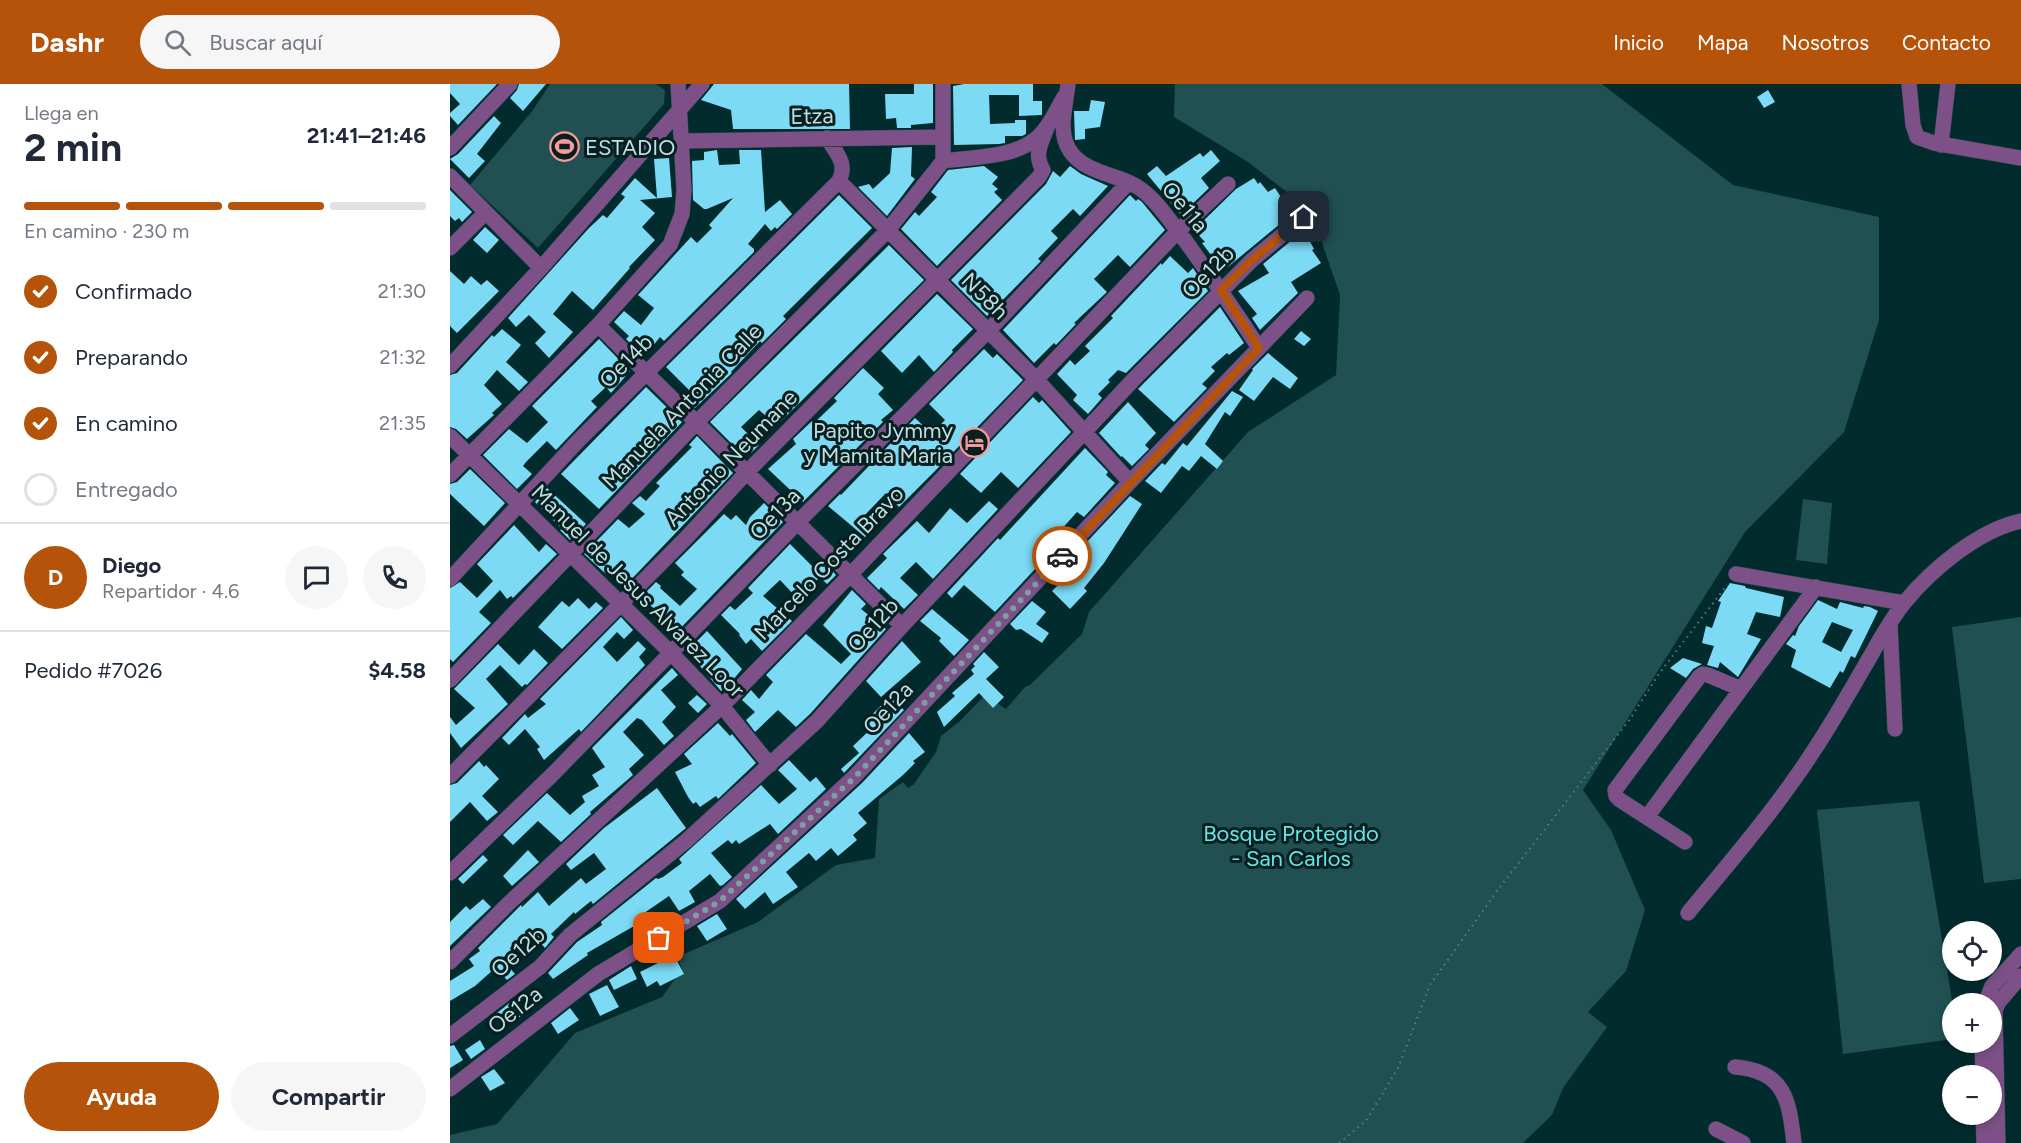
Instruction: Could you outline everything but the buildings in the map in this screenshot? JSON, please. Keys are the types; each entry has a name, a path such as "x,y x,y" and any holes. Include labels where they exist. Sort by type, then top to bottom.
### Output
{"street":[{"path":"450,148 510,84"},
{"path":"450,475 469,453 598,325 670,245 682,214 683,202 678,84"},
{"path":"450,366 541,268 702,84"},
{"path":"943,84 943,160 1010,152 1028,144 1048,125 1068,87"},
{"path":"1909,84 1914,132 1917,137 1941,145 2021,158"},
{"path":"1941,145 1948,84"},
{"name":"Oe11a","path":"1068,87 1063,125 1065,140 1071,152 1088,165 1141,189 1178,231 1259,348"},
{"name":"Antonio Neumane","path":"450,776 1039,177 1043,170 1037,156 1048,125"},
{"name":"Etza","path":"682,141 943,137"},
{"path":"827,138 844,165 844,172 839,181"},
{"name":"Manuela Antonia Calle","path":"450,680 696,423 888,230 943,160"},
{"path":"450,176 541,268"},
{"name":"N58h","path":"839,181 1036,380 1130,482"},
{"name":"Oe14b","path":"450,579 520,503 647,373 839,181"},
{"name":"Oe13a","path":"450,873 552,775 988,331 1128,183"},
{"name":"Marcelo Costa Bravo","path":"450,962 507,904 722,706 1178,231 1228,184"},
{"path":"450,248 485,213"},
{"name":"Oe12b","path":"450,1036 540,967 570,935 686,841 817,722 902,626 1084,432 1221,290 1252,260 1304,217"},
{"name":"Oe12a","path":"450,1089 598,974 720,901 855,777 1130,482 1306,298"},
{"path":"598,325 902,626"},
{"name":"Manuel de Jesus Alvarez Loor","path":"450,436 671,653 722,706 770,765"},
{"path":"1688,913 1793,782 1825,735 1904,603 1946,561 1977,538 2021,521"},
{"path":"1736,574 1904,603"},
{"path":"1647,816 1816,588"},
{"path":"1890,624 1895,729"},
{"path":"1685,842 1616,796 1615,790 1699,677 1703,674 1708,675 1741,688"},
{"path":"1991,993 1992,986 2021,954"},
{"path":"2000,993 2021,976"},
{"path":"1996,1053 1998,1143"},
{"path":"1735,1067 1749,1068 1759,1072 1778,1085 1786,1095 1790,1106 1794,1143"},
{"path":"1983,1125 1984,1143"},
{"path":"1716,1129 1743,1143"}],"path":[{"path":"1339,1143 1365,1121 1398,1068 1431,985 1504,882 1630,719 1665,666 1736,574"}],"green space":[{"name":"ESTADIO","path":"550,84 656,84 665,90 664,104 538,248 470,185 533,110"},
{"name":"Bosque Protegido - San Carlos","path":"1175,84 1602,84 1733,185 1879,217 1879,320 1844,432 1745,532 1583,790 1611,830 1645,910 1626,971 1588,1012 1607,1027 1563,1088 1552,1115 1523,1143 450,1143 450,1135 497,1124 575,1033 662,997 682,969 677,957 758,922 836,865 875,858 879,799 903,782 908,788 914,784 936,752 941,736 960,721 985,695 1006,709 1025,687 1030,685 1082,634 1089,612 1248,432 1336,375 1340,295 1311,211 1248,162 1174,117"},
{"path":"1803,499 1832,503 1827,564 1796,560"},
{"path":"2021,617 2021,879 1984,883 1952,627"},
{"path":"1919,801 1942,940 1942,981 1949,981 1951,993 1942,993 1942,1040 1843,1054 1817,810"}],"way so far":[{"path":"659,938 720,901 855,777 1062,556"}],"place":[{"name":"ESTADIO","path":"564,147"},
{"name":"Papito Jymmy y Mamita Maria","path":"974,443"}],"route":[{"path":"1062,556 1259,348 1221,290 1252,260 1304,217"}]}
